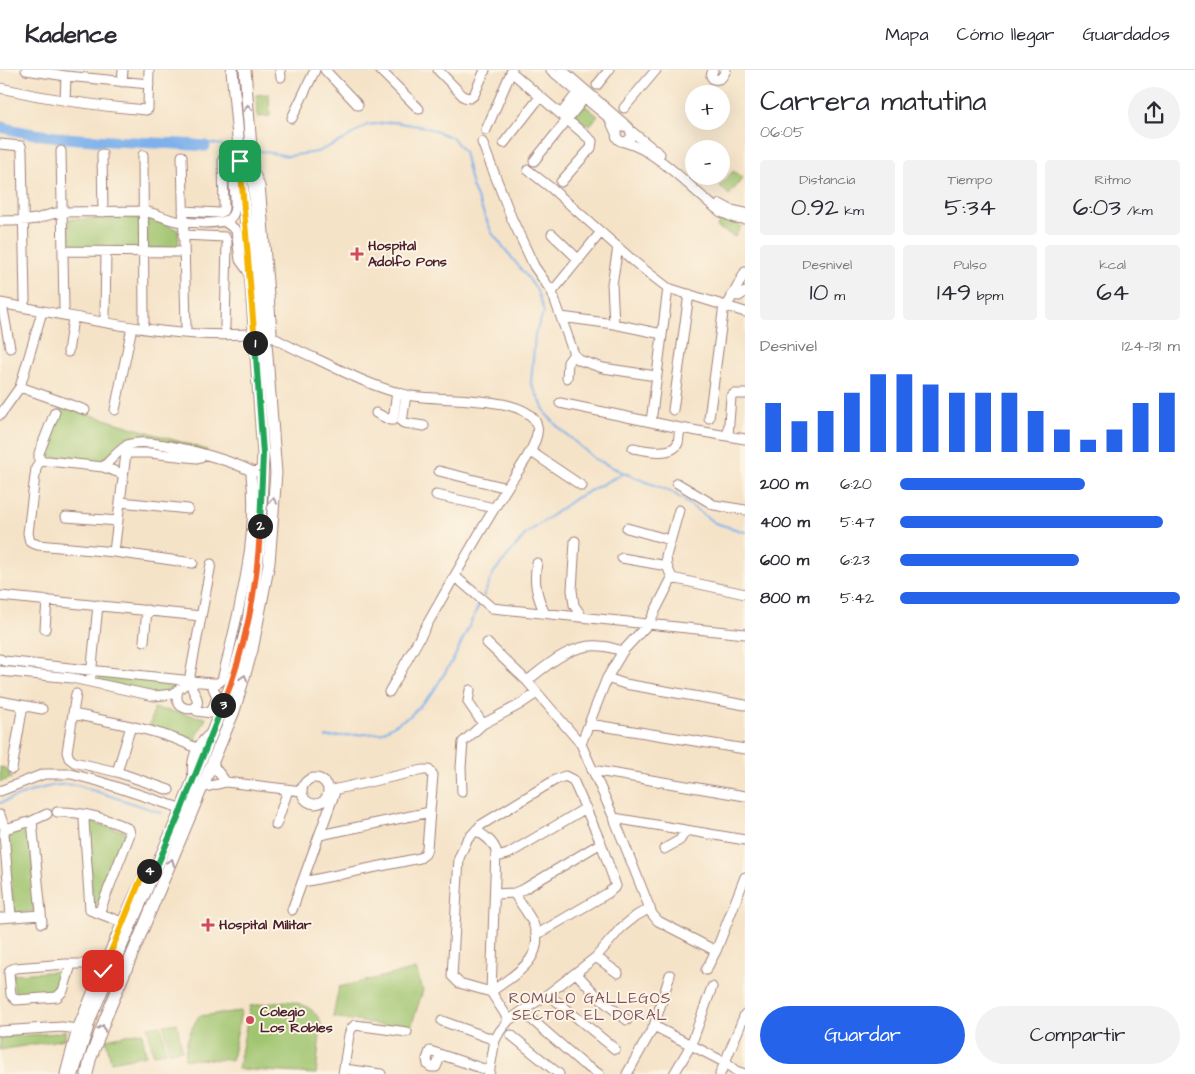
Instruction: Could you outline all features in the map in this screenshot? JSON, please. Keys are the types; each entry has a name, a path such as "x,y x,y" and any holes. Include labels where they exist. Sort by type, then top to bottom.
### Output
{"main road":[{"path":"87,1074 106,1017 198,784 221,699 230,687 247,627 260,549 276,473 260,334 250,274 232,70"},
{"path":"198,784 213,761 234,710 252,650 269,563 260,549 258,471 263,454 260,334 252,150 245,70"},
{"path":"65,1074 157,866 187,810"}],"street":[{"path":"26,70 54,72 66,76 81,74 107,75 122,82 149,84"},
{"path":"122,82 123,70"},
{"path":"0,88 65,101 146,110 148,109 149,70"},
{"path":"292,118 315,70"},
{"path":"325,70 358,105"},
{"path":"380,70 419,109"},
{"path":"438,70 464,97 470,98 474,95 485,70"},
{"path":"597,85 609,70"},
{"path":"624,108 656,70"},
{"path":"713,70 713,79 717,80 721,78 726,70"},
{"path":"486,130 512,72 592,141 591,148 561,182"},
{"path":"559,72 609,118 618,140 632,144 652,155 715,208 745,219"},
{"path":"65,101 66,76"},
{"path":"534,161 583,93"},
{"path":"583,93 730,213 745,213"},
{"path":"504,144 540,97"},
{"path":"616,133 619,127 629,129"},
{"path":"624,142 630,138 629,129"},
{"path":"482,142 512,219 534,266 552,292 574,354 579,360 603,368 656,376"},
{"path":"0,144 21,146 25,300"},
{"path":"61,152 64,308"},
{"path":"0,221 24,221 50,213 63,212 143,212 154,213 172,220 197,224 224,221 229,219 235,208 233,178 239,152"},
{"path":"102,154 103,212"},
{"path":"143,155 144,322"},
{"path":"182,156 186,327"},
{"path":"183,211 223,212 223,160"},
{"path":"528,170 668,288 745,312"},
{"path":"224,221 236,230 240,260 250,274"},
{"path":"552,292 601,232"},
{"path":"552,234 579,260"},
{"path":"183,235 225,237 227,242 225,328"},
{"path":"614,324 612,284 618,247"},
{"path":"64,251 183,252"},
{"path":"105,317 106,252"},
{"path":"710,418 726,305 745,272"},
{"path":"650,422 668,288"},
{"path":"732,295 739,296 745,292"},
{"path":"673,410 689,294"},
{"path":"10,348 1,304 73,318 189,334 260,334 362,380 402,393 451,400 484,401 523,411 534,418 538,432 530,451 494,508 389,692"},
{"path":"0,415 20,387 42,312"},
{"path":"561,317 574,317 662,334"},
{"path":"68,352 73,318"},
{"path":"115,410 132,327"},
{"path":"567,378 568,362 574,354"},
{"path":"20,387 85,410"},
{"path":"393,420 402,393"},
{"path":"402,393 402,422"},
{"path":"728,436 732,397 734,394 745,394"},
{"path":"560,403 680,428 745,439"},
{"path":"55,412 39,453 40,462 36,468 28,533 30,542 38,545 114,552 193,563"},
{"path":"376,413 390,420 424,426"},
{"path":"633,448 653,451 673,449 677,444 680,428"},
{"path":"104,467 127,449 140,442 174,446 258,471"},
{"path":"150,454 152,443"},
{"path":"127,449 150,454 191,458 206,456"},
{"path":"114,552 127,449"},
{"path":"530,451 582,486"},
{"path":"40,462 104,467 123,474"},
{"path":"439,471 507,488"},
{"path":"677,484 714,505 745,510"},
{"path":"436,495 494,508"},
{"path":"121,502 188,509"},
{"path":"581,744 607,678 623,651 649,623 672,578 667,566 666,556 679,510"},
{"path":"66,517 118,521"},
{"path":"628,528 670,540"},
{"path":"575,541 572,590 574,605 582,617"},
{"path":"0,659 218,683 222,680 234,628 260,549"},
{"path":"622,558 667,566"},
{"path":"537,563 534,576 535,590 544,612"},
{"path":"178,691 179,705 190,709 194,707 197,703 197,698 191,681 211,564"},
{"path":"456,576 492,608 745,634"},
{"path":"672,578 745,594"},
{"path":"0,596 201,616"},
{"path":"45,629 47,600"},
{"path":"91,681 98,605"},
{"path":"144,641 147,610"},
{"path":"487,643 527,682 581,744 614,818 650,908 658,921 716,951"},
{"path":"527,682 546,666 570,651 599,645 623,651"},
{"path":"0,670 91,681 154,696 164,696 178,691 191,681"},
{"path":"607,678 625,684 745,704"},
{"path":"194,707 198,712 211,713 221,699 211,683"},
{"path":"470,690 468,702 483,724"},
{"path":"462,792 460,767 463,742 483,724 537,693"},
{"path":"76,694 66,752 69,758 74,762 117,772 169,790"},
{"path":"0,701 42,709"},
{"path":"12,769 22,710 21,706"},
{"path":"74,714 131,726 170,737 196,748"},
{"path":"589,724 745,749"},
{"path":"117,772 131,726"},
{"path":"212,733 196,748 192,764 198,784 226,782 302,792"},
{"path":"213,761 215,768 226,782"},
{"path":"303,882 420,858 425,854 427,848 433,775 430,770 332,790 325,800 315,804 306,801 302,792 306,782 315,778 324,782 332,790"},
{"path":"592,770 745,796"},
{"path":"0,791 44,774 71,774 187,810"},
{"path":"491,992 459,983 454,980 451,972 459,858 467,840 476,830 555,780 565,776 574,780 601,843 616,886 608,893 536,935"},
{"path":"276,825 288,790"},
{"path":"292,910 320,835 332,790"},
{"path":"497,857 508,854 586,808"},
{"path":"57,812 86,816 129,829 130,834 99,913"},
{"path":"320,835 430,812"},
{"path":"5,829 32,821 47,814"},
{"path":"0,815 5,829 11,916"},
{"path":"86,816 84,820 90,910 122,922"},
{"path":"614,818 745,840"},
{"path":"0,918 11,916 16,918 42,919 32,821"},
{"path":"476,830 494,844 497,857 491,992 509,1020"},
{"path":"664,849 680,840 686,830"},
{"path":"495,894 514,893 524,889 601,843"},
{"path":"65,1074 77,1029 122,922 144,874 157,866"},
{"path":"706,970 742,891 745,877"},
{"path":"491,992 527,964 534,956 536,949 536,935 532,923 514,893"},
{"path":"441,1055 490,1073 496,1040 500,1031 509,1020 576,973 596,957 621,928 650,908"},
{"path":"596,957 618,973"},
{"path":"69,964 70,968 63,992 57,997 16,1000 11,995 10,970 69,964 86,964 103,971"},
{"path":"576,973 598,997 627,1020"},
{"path":"627,1074 654,1026 670,975"},
{"path":"674,1074 691,1045 712,987"},
{"path":"548,994 615,1049"},
{"path":"522,1011 584,1064 599,1074"},
{"path":"720,1074 745,1014"},
{"path":"442,1021 496,1040"},
{"path":"381,1074 344,1071 351,1029 356,1025 407,1032"},
{"path":"654,1026 726,1063 739,1073"},
{"path":"0,1031 62,1027 77,1029"},
{"path":"511,1035 558,1074"}],"green space":[{"path":"269,94 270,116 258,117 256,95"},
{"path":"583,104 598,116 589,126 574,114"},
{"path":"733,171 743,178 729,195 720,186 730,185 730,174"},
{"path":"723,216 741,226 735,237 717,227"},
{"path":"139,218 139,248 69,247 69,219"},
{"path":"147,219 154,219 178,230 179,248 147,248"},
{"path":"61,406 207,450 205,453 141,439 101,463 43,456"},
{"path":"100,674 174,683 176,688 166,693 157,694 99,681"},
{"path":"154,708 206,718 195,740 150,726"},
{"path":"0,767 5,768 12,778 0,782"},
{"path":"88,821 126,832 95,908 93,907"},
{"path":"30,827 37,911 14,913 7,835"},
{"path":"416,969 423,990 410,1030 333,1017 339,987"},
{"path":"66,971 57,994 18,997 15,995 12,974"},
{"path":"286,1001 297,1003 311,1010 321,1023 316,1074 238,1069 250,1006"},
{"path":"241,1011 232,1060 185,1059 189,1036 199,1016"},
{"path":"177,1023 182,1050 169,1052 164,1025"},
{"path":"161,1025 166,1052 153,1054 148,1027"},
{"path":"65,1030 65,1039 0,1050 0,1037 57,1033"},
{"path":"142,1032 146,1055 111,1062 106,1039"}],"waterway":[{"path":"0,122 35,131 93,137 190,140 236,147"},
{"path":"255,150 288,156 317,152 343,140 367,125 393,122 425,127 453,138 464,152 472,186 492,233 536,288 544,312 535,334 531,383 547,415 560,429 595,459 672,492 715,523 745,532"},
{"path":"0,127 76,139 205,146"},
{"path":"483,597 494,572 526,534 576,498 624,473"},
{"path":"326,737 381,733 410,716 433,692 454,658 480,603"},
{"path":"0,803 47,787 77,785 162,813"}],"place":[{"name":"Hospital Adolfo Pons","path":"357,254"},
{"name":"Hospital Militar","path":"208,925"},
{"name":"Colegio Los Robles","path":"250,1020"}],"district":[{"name":"ROMULO GALLEGOS SECTOR EL DORAL","path":"590,1006"}],"route":[{"path":"103,971 140,881 144,874 157,866 182,808 230,687 247,627 259,549 263,454 240,161"}]}
